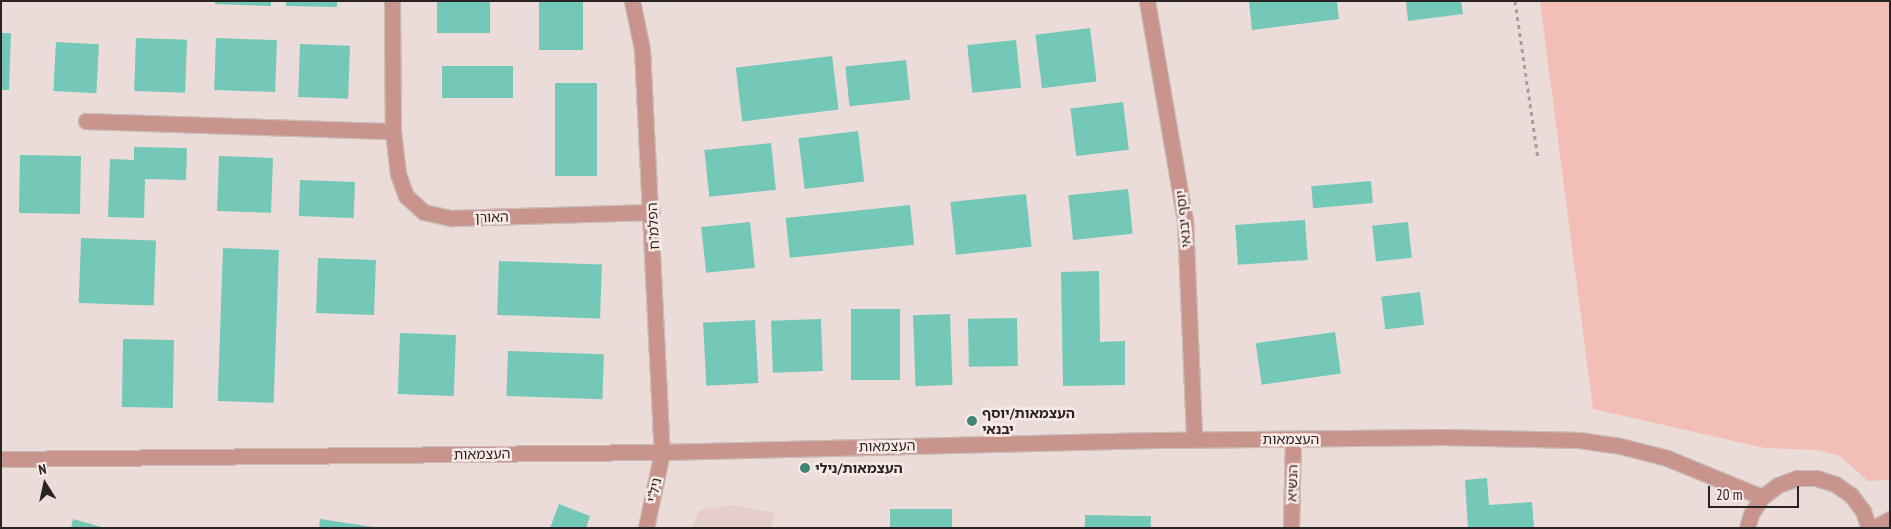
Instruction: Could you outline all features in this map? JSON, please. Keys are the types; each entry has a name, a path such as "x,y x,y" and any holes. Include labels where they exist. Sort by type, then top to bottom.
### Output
{"street":[{"name":"האורן","path":"392,1 393,131 398,174 406,196 424,212 451,218 652,212"},
{"name":"הפלמ\"ח","path":"632,1 642,49 652,212 662,452"},
{"name":"יוסף יבנאי","path":"1147,1 1185,220 1194,440"},
{"path":"86,121 393,131"},
{"name":"הנשיא","path":"1291,528 1293,439"},
{"name":"העצמאות","path":"1,459 662,452 1194,440 1579,440 1620,446 1667,458 1762,497"},
{"name":"ניל\"י","path":"646,528 662,452"},
{"path":"1747,528 1751,514 1762,497 1787,481 1816,478 1835,484 1851,495 1863,511 1869,528"},
{"path":"1873,528 1890,519"}],"path":[{"path":"1515,1 1538,159"}],"shaded area":[{"path":"1540,1 1890,1 1890,480 1868,481 1840,456 1817,450 1765,448 1593,409"},
{"path":"733,505 775,513 771,528 692,528 699,510"}],"building":[{"path":"215,1 271,1 271,6 215,4"},
{"path":"286,1 337,1 337,7 286,6"},
{"path":"437,1 490,1 490,33 437,33"},
{"path":"539,1 583,1 583,50 539,50"},
{"path":"1249,1 1337,1 1339,19 1252,30"},
{"path":"1406,1 1461,1 1463,14 1408,21"},
{"path":"1090,28 1097,82 1042,88 1035,35"},
{"path":"1,33 11,33 9,90 1,90"},
{"path":"136,38 187,40 185,93 134,91"},
{"path":"216,38 277,40 275,92 214,90"},
{"path":"1016,40 1021,88 972,93 967,45"},
{"path":"56,42 99,44 96,93 53,91"},
{"path":"300,44 350,46 348,99 298,97"},
{"path":"832,56 839,110 742,121 736,68"},
{"path":"906,60 910,100 850,106 845,66"},
{"path":"442,66 513,66 513,98 442,98"},
{"path":"555,83 597,83 597,176 555,176"},
{"path":"1123,102 1129,150 1076,156 1070,108"},
{"path":"858,131 864,182 805,189 798,138"},
{"path":"771,143 776,190 709,197 704,150"},
{"path":"134,147 187,148 186,180 145,179 144,218 108,217 110,159 134,160"},
{"path":"20,155 81,156 80,214 19,213"},
{"path":"219,156 273,158 271,213 217,211"},
{"path":"300,180 355,182 354,218 299,216"},
{"path":"1371,181 1373,203 1313,208 1311,186"},
{"path":"1128,189 1133,234 1073,240 1068,195"},
{"path":"1026,194 1032,247 956,255 950,202"},
{"path":"910,205 914,245 790,258 786,218"},
{"path":"1305,220 1308,260 1238,265 1235,225"},
{"path":"750,222 755,268 706,273 701,227"},
{"path":"1408,222 1412,258 1376,262 1372,226"},
{"path":"81,238 156,241 154,306 79,303"},
{"path":"223,248 279,250 274,403 218,401"},
{"path":"318,258 376,260 374,315 316,313"},
{"path":"499,261 602,265 600,319 497,315"},
{"path":"1099,271 1100,342 1125,341 1125,385 1063,386 1061,272"},
{"path":"1420,292 1424,325 1385,330 1381,297"},
{"path":"851,309 900,309 900,380 851,380"},
{"path":"950,314 952,385 916,386 913,315"},
{"path":"1017,318 1018,366 969,367 968,319"},
{"path":"821,319 823,371 773,373 771,321"},
{"path":"755,320 758,383 706,386 703,323"},
{"path":"1335,332 1341,374 1262,385 1256,343"},
{"path":"400,333 456,335 454,396 398,394"},
{"path":"123,339 174,340 173,408 122,407"},
{"path":"508,351 604,354 602,399 506,396"},
{"path":"1487,478 1489,505 1532,502 1534,528 1468,528 1465,480"},
{"path":"559,504 590,516 586,528 550,528"},
{"path":"890,509 952,509 952,528 890,528"},
{"path":"1085,515 1151,516 1151,528 1085,528"},
{"path":"73,519 101,527 101,528 71,528"},
{"path":"320,519 373,527 319,528"}],"place":[{"name":"העצמאות/יוסף יבנאי","path":"972,421"},
{"name":"העצמאות/נילי","path":"805,468"}]}
